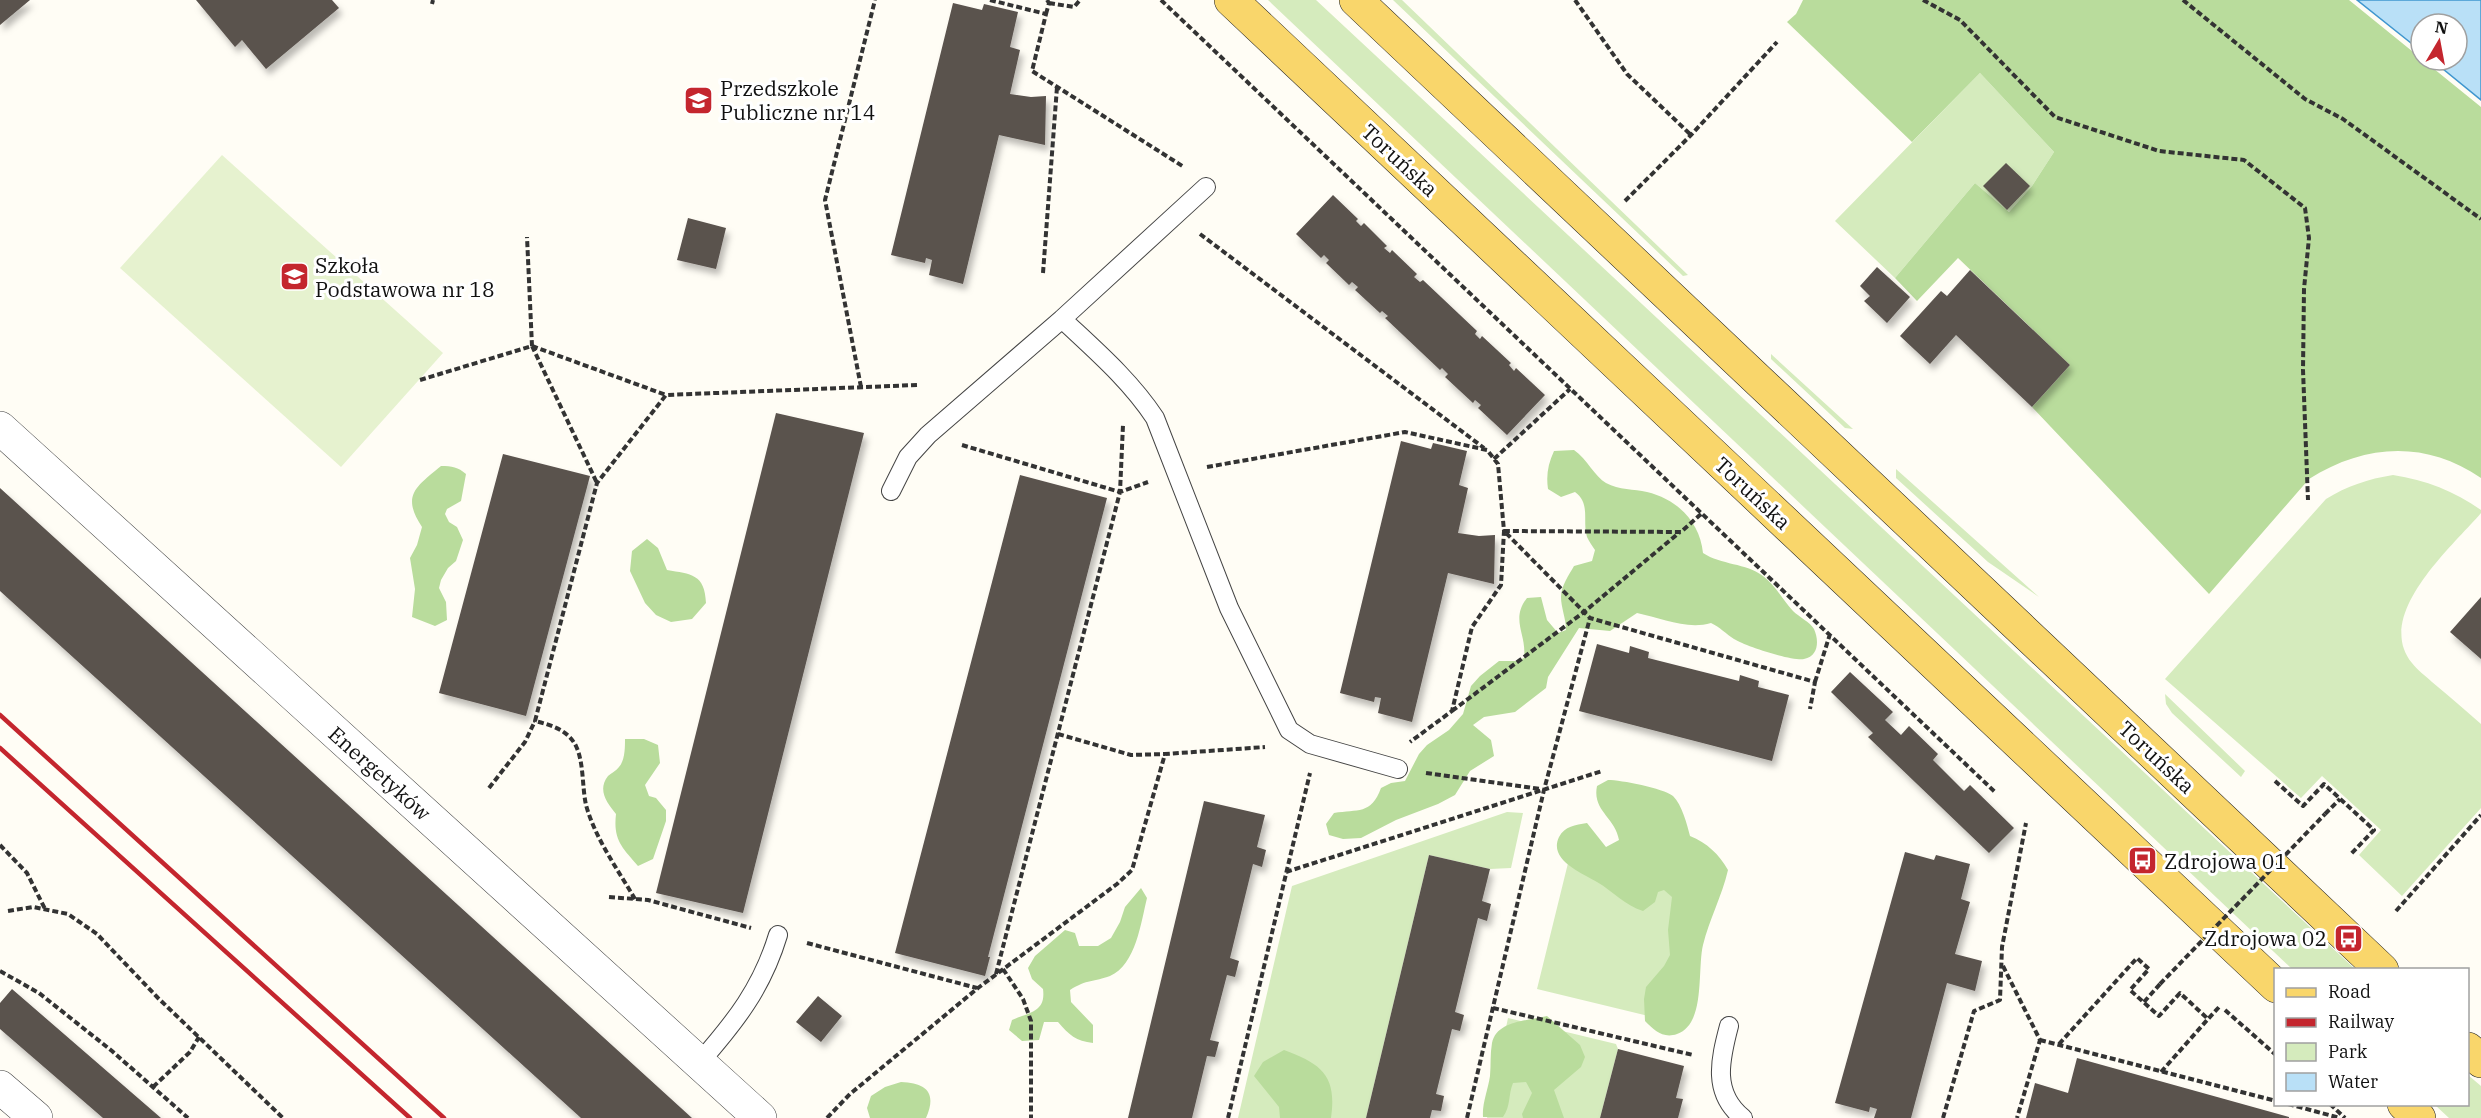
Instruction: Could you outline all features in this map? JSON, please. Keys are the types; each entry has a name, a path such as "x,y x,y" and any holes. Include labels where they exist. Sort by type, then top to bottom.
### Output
{"main road":[{"name":"Toruńska","path":"1231,0 2274,985"},
{"name":"Toruńska","path":"1356,0 2381,968"},
{"path":"2469,1050 2481,1061"},
{"path":"2406,1106 2420,1118"}],"street":[{"name":"Energetyków","path":"0,428 760,1118"},
{"path":"0,1087 36,1118"}],"lane":[{"path":"891,491 908,457 928,435 1062,319 1206,187"},
{"path":"1062,319 1125,380 1155,418 1229,608 1289,730 1314,745 1398,769"},
{"path":"700,1062 737,1019 757,989 772,957 778,935"},
{"path":"1729,1026 1720,1074 1723,1092 1731,1108 1743,1118"}],"path":[{"path":"861,387 825,200 875,0"},
{"path":"990,0 1046,14"},
{"path":"1080,0 1074,7 1048,1 1032,71 1186,168 1206,187"},
{"path":"1161,0 1995,792"},
{"path":"1575,0 1627,74 1691,135"},
{"path":"1923,0 1959,20 2055,117 2160,151 2244,160 2305,208 2309,238 2304,289 2303,370 2308,500"},
{"path":"2183,0 2305,99 2343,119 2481,219"},
{"path":"1625,201 1691,135 1777,42"},
{"path":"1043,273 1056,87"},
{"path":"1175,216 1487,450"},
{"path":"527,237 532,346 597,483"},
{"path":"420,380 532,346 666,395 917,385"},
{"path":"928,435 1120,492 1125,380"},
{"path":"1494,459 1570,389"},
{"path":"489,788 525,742 535,721 597,483 666,395"},
{"path":"1452,711 1584,612 1701,514"},
{"path":"1680,532 1504,531 1590,618 1815,682"},
{"path":"1467,1118 1544,790 1590,618"},
{"path":"1810,709 1815,682 1831,634"},
{"path":"535,721 555,726 568,735 576,747 587,807 596,830 635,899"},
{"path":"1058,734 1131,755 1314,745 1228,1118"},
{"path":"827,1118 849,1094 1003,969 1117,884 1132,870 1165,754"},
{"path":"1398,769 1544,790"},
{"path":"1285,872 1602,771"},
{"path":"2275,781 2303,806 2324,784 2355,812 2373,830 2350,854"},
{"path":"2144,1002 2340,799"},
{"path":"2396,911 2481,815"},
{"path":"1943,1118 1974,1011 2000,1000 2002,947 2026,823"},
{"path":"0,846 27,873 45,910"},
{"path":"8,911 33,908 68,914 97,934 158,998 283,1118"},
{"path":"2059,1044 2137,958 2149,969 2130,990 2158,1016 2180,993 2208,1019"},
{"path":"2001,963 2040,1040 2017,1118"},
{"path":"1003,969 1023,999 1031,1021 1031,1118"},
{"path":"0,971 39,993 188,1118"},
{"path":"2161,1072 2220,1006"},
{"path":"1493,1008 1697,1056"},
{"path":"2225,1010 2274,1053"},
{"path":"153,1087 190,1052 199,1037"},
{"path":"2040,1040 2274,1100"},
{"path":"2295,1106 2340,1118"},
{"path":"2332,1106 2345,1118"}],"green space":[{"path":"1268,0 1316,0 2354,968 2291,968"},
{"path":"1393,0 1402,0 1688,275 1683,276"},
{"path":"1803,0 2349,0 2409,49 2409,72 2438,72 2481,107 2481,478 2438,457 2417,452 2373,453 2330,467 2309,479 2209,594 2032,407 2070,365 1958,258 1917,301 1895,278 1975,183 2009,212 2032,186 2054,152 1980,73 1912,142 1787,22 1796,14"},
{"path":"1980,73 2054,152 2032,186 2009,212 1975,183 1895,278 1835,221"},
{"path":"222,155 443,353 341,467 120,268"},
{"path":"1771,354 1853,429 1845,428 1771,359"},
{"path":"1574,450 1606,483 1658,495 1677,506 1697,531 1703,553 1763,576 1793,611 1814,629 1817,643 1813,655 1804,659 1789,658 1740,642 1711,623 1683,624 1637,613 1610,631 1579,628 1548,677 1546,688 1515,712 1484,717 1473,725 1491,740 1494,756 1470,771 1455,795 1396,820 1361,838 1343,839 1329,835 1326,824 1334,813 1368,807 1373,803 1381,788 1391,783 1405,781 1419,754 1427,745 1449,730 1463,714 1471,686 1480,676 1499,661 1517,661 1524,658 1519,620 1522,606 1527,598 1541,597 1547,620 1558,633 1566,630 1561,593 1574,566 1592,561 1595,550 1587,537 1585,507 1580,497 1575,492 1561,497 1548,489 1547,474 1554,451"},
{"path":"441,466 455,467 466,474 461,501 447,509 445,514 449,522 457,527 463,540 456,561 448,568 439,588 446,602 447,620 435,626 412,617 415,589 410,558 417,545 422,527 416,516 412,499 418,486"},
{"path":"1896,469 2039,597 1988,562 1896,478"},
{"path":"2393,475 2439,487 2481,510 2481,513 2421,583 2409,603 2402,624 2403,644 2412,663 2481,724 2481,808 2402,896 2359,855 2381,830 2322,776 2301,798 2165,679 2326,499 2358,484"},
{"path":"647,539 658,548 667,570 695,577 703,586 706,603 692,619 671,622 656,615 645,603 630,571 632,551"},
{"path":"2165,694 2245,771 2241,777 2172,713 2166,704"},
{"path":"625,739 644,739 658,745 660,763 645,785 649,796 656,798 666,810 666,821 653,859 638,866 627,854 617,837 616,814 603,791 608,776 618,768 622,761"},
{"path":"1608,780 1651,787 1673,796 1682,809 1690,836 1712,850 1728,870 1703,945 1696,1008 1686,1028 1677,1034 1663,1034 1645,1021 1644,999 1646,987 1670,955 1668,930 1672,897 1664,890 1658,892 1655,902 1643,911 1575,870 1562,859 1558,852 1557,845 1561,833 1578,824 1587,823 1606,847 1619,840 1617,832 1601,808 1596,795 1597,786"},
{"path":"1507,812 1523,813 1511,868 1490,869 1429,855 1366,1118 1238,1118 1292,886"},
{"path":"1570,855 1698,886 1665,1020 1537,989"},
{"path":"1141,888 1147,898 1140,930 1126,963 1110,976 1086,982 1070,990 1071,1002 1093,1025 1093,1043 1073,1037 1058,1022 1044,1022 1039,1040 1022,1041 1009,1030 1012,1020 1031,1013 1042,1002 1043,989 1032,979 1028,968 1035,956 1065,930 1075,933 1079,946 1098,946 1111,938 1125,907"},
{"path":"1547,1016 1580,1045 1585,1057 1581,1067 1554,1090 1564,1118 1523,1118 1522,1114 1532,1093 1526,1082 1513,1083 1503,1117 1483,1117 1490,1076 1491,1047 1495,1035 1514,1023"},
{"path":"1508,1018 1616,1044 1618,1049 1600,1118 1487,1118"},
{"path":"1284,1050 1308,1061 1324,1074 1332,1092 1331,1118 1280,1118 1279,1107 1254,1076 1263,1062"},
{"path":"2469,1076 2481,1086 2481,1118 2449,1118 2436,1106 2469,1106"},
{"path":"901,1082 923,1087 927,1091 930,1102 926,1118 870,1118 867,1108 871,1096 885,1087"}],"water":[{"path":"2357,0 2481,0 2481,100 2447,72 2469,72 2469,12 2409,12 2409,41"}],"building":[{"path":"0,0 30,0 0,25"},
{"path":"196,0 332,0 339,8 266,69 242,40 235,47"},
{"path":"953,3 982,10 984,4 1018,12 1010,47 1020,50 1010,94 1031,97 1046,96 1045,145 999,135 963,284 929,275 932,260 926,258 925,263 891,255"},
{"path":"2006,163 2030,186 2007,210 1983,186"},
{"path":"1333,195 1358,219 1356,221 1361,226 1364,223 1387,246 1384,248 1390,253 1392,250 1417,274 1414,277 1420,282 1423,280 1477,331 1475,334 1480,339 1482,336 1511,363 1509,365 1514,371 1516,368 1545,395 1507,435 1478,408 1481,405 1475,400 1473,403 1445,377 1448,374 1442,368 1440,370 1385,318 1388,316 1382,311 1380,313 1355,290 1358,287 1352,282 1349,285 1326,263 1329,260 1324,255 1321,258 1296,234"},
{"path":"688,218 726,228 716,269 677,260"},
{"path":"1877,267 1910,297 1887,323 1864,301 1870,296 1860,286"},
{"path":"1970,270 2070,365 2032,407 1956,335 1930,364 1900,336 1941,291 1947,296"},
{"path":"776,413 864,433 743,913 656,893"},
{"path":"1401,441 1431,449 1433,443 1467,451 1459,485 1468,488 1458,533 1479,536 1495,535 1494,584 1448,573 1412,722 1378,713 1381,698 1375,697 1374,702 1340,693"},
{"path":"503,454 590,476 526,716 439,693"},
{"path":"1020,475 1107,498 985,976 895,953"},
{"path":"0,488 692,1118 581,1118 0,591"},
{"path":"2481,597 2481,659 2450,632"},
{"path":"1597,644 1629,653 1630,646 1649,652 1648,658 1739,681 1740,675 1759,681 1758,687 1789,695 1772,761 1579,711"},
{"path":"1850,672 1893,712 1885,720 1901,735 1909,726 1938,754 1933,760 1964,791 1970,785 2014,828 1989,853 1868,737 1873,733 1831,692"},
{"path":"1204,801 1265,815 1257,847 1266,850 1262,867 1253,864 1230,958 1239,961 1235,977 1227,975 1210,1040 1219,1042 1215,1057 1207,1056 1192,1118 1128,1118"},
{"path":"1905,852 1934,860 1936,855 1970,864 1961,899 1970,902 1955,954 1982,961 1975,991 1947,983 1911,1118 1874,1118 1877,1109 1870,1107 1869,1112 1835,1103"},
{"path":"1429,855 1490,869 1482,901 1491,904 1487,921 1478,918 1455,1012 1464,1015 1460,1031 1452,1029 1436,1094 1444,1096 1441,1111 1432,1110 1430,1118 1366,1118"},
{"path":"12,989 161,1118 103,1118 0,1029 0,1003"},
{"path":"818,996 842,1016 821,1042 796,1022"},
{"path":"1618,1049 1684,1066 1676,1098 1683,1099 1678,1118 1600,1118"},
{"path":"2077,1058 2289,1118 2026,1118 2035,1083 2068,1093"}],"railway":[{"path":"0,715 444,1118"},
{"path":"0,748 410,1118"}],"place":[{"name":"Przedszkole Publiczne nr 14","path":"699,100"},
{"name":"Szkoła Podstawowa nr 18","path":"294,277"},
{"name":"Zdrojowa 01","path":"2143,861"},
{"name":"Zdrojowa 02","path":"2348,938"}]}
